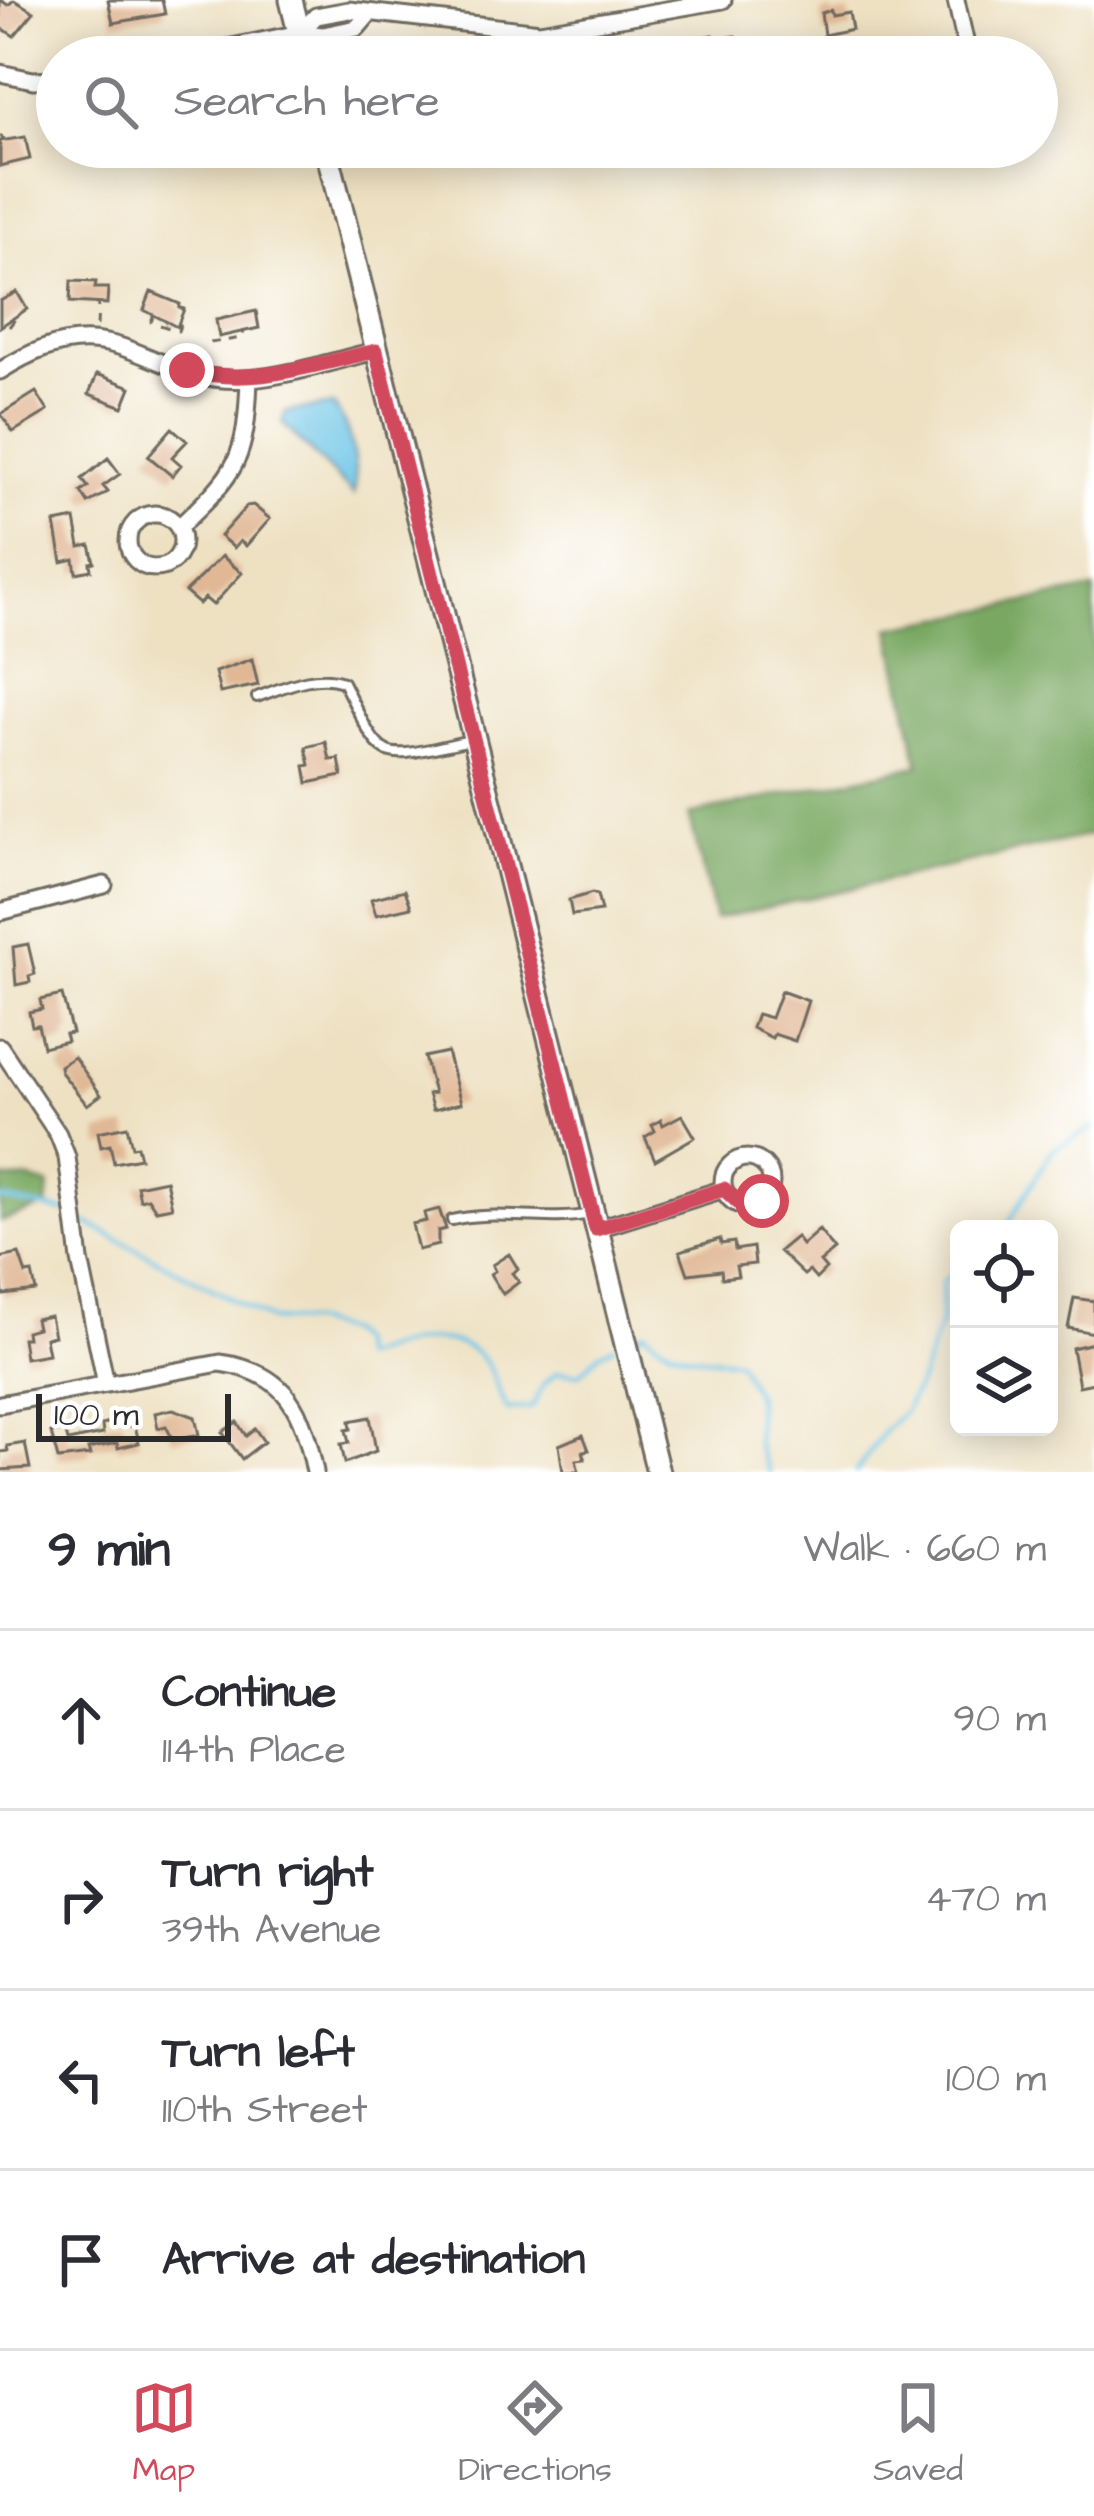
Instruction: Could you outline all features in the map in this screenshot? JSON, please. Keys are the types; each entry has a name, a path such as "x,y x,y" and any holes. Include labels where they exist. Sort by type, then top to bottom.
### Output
{"main road":[{"path":"291,0 301,36"},
{"path":"331,168 658,1472"}],"street":[{"path":"285,36 300,33 316,16 349,10 540,32 723,0"},
{"path":"956,0 964,36"},
{"path":"0,73 36,80"},
{"path":"0,371 46,346 76,340 124,346 217,377 249,379 376,351"},
{"path":"179,527 238,462 244,445 249,379"},
{"path":"0,912 104,885"},
{"path":"0,1048 68,1156 80,1260 106,1384"},
{"path":"594,1221 724,1189"},
{"path":"0,1404 220,1363 242,1366 267,1376 286,1393 302,1418 315,1472"}],"lane":[{"path":"257,697 315,678 333,679 344,682 362,726 387,753 472,740"},
{"path":"452,1220 479,1214 594,1221"}],"path":[{"path":"96,340 98,304"},
{"path":"154,314 151,322 178,331 182,319"},
{"path":"9,326 16,318"},
{"path":"210,343 242,338 244,332"}],"green space":[{"path":"1094,589 1094,834 715,919 689,815 919,765 890,628"},
{"path":"0,1179 49,1185 47,1206 0,1222"}],"water":[{"path":"333,405 352,448 354,495 282,423 286,412"}],"building":[{"path":"0,0 8,5 14,0 34,12 14,36 0,27"},
{"path":"108,0 162,0 165,14 113,23"},
{"path":"831,10 832,15 849,12 852,29 824,35 821,13"},
{"path":"25,137 30,159 0,166 0,141"},
{"path":"71,281 96,282 95,288 108,288 107,304 70,302"},
{"path":"17,292 27,309 0,327 0,301"},
{"path":"151,292 184,309 177,327 144,310"},
{"path":"256,311 259,328 219,337 216,320"},
{"path":"97,374 131,387 123,407 89,394"},
{"path":"36,392 48,411 13,432 1,414"},
{"path":"172,428 187,441 172,457 181,465 172,476 148,456"},
{"path":"108,458 120,474 103,486 108,492 88,503 81,492 88,487 82,479"},
{"path":"253,505 270,519 246,546 240,541 234,548 220,536"},
{"path":"75,519 80,547 90,545 94,562 91,570 76,573 74,559 62,562 55,523"},
{"path":"222,556 242,573 213,605 205,598 199,604 185,592"},
{"path":"252,659 258,685 220,693 215,672"},
{"path":"326,742 330,760 339,759 342,776 308,783 306,747"},
{"path":"405,890 411,907 376,915 371,899"},
{"path":"592,893 601,911 572,915 569,900"},
{"path":"28,944 35,974 29,976 30,982 16,985 13,947"},
{"path":"781,991 808,1001 795,1041 774,1034 772,1038 752,1028 757,1014 771,1018"},
{"path":"62,995 72,1033 65,1034 67,1041 43,1047 29,1012 42,1009 40,1000"},
{"path":"447,1052 461,1103 433,1110 428,1094 434,1093 424,1057"},
{"path":"74,1057 101,1095 87,1105 61,1072 60,1066"},
{"path":"682,1115 695,1137 655,1160 645,1137 655,1131 652,1125"},
{"path":"127,1126 140,1158 114,1163 110,1145 101,1147 98,1132"},
{"path":"166,1180 172,1207 156,1210 148,1198 140,1200 137,1186"},
{"path":"439,1209 446,1229 438,1231 438,1245 418,1250 412,1224 426,1221 424,1213"},
{"path":"819,1230 835,1250 820,1262 826,1269 816,1279 809,1271 804,1275 779,1251 796,1237 802,1245"},
{"path":"720,1239 721,1244 734,1242 735,1250 753,1247 755,1264 736,1266 738,1276 722,1278 721,1270 688,1274 680,1251"},
{"path":"19,1254 26,1274 32,1273 36,1291 3,1295 0,1258"},
{"path":"509,1254 519,1282 503,1294 490,1274 495,1271 492,1265"},
{"path":"1074,1298 1094,1301 1094,1333 1068,1328"},
{"path":"50,1316 54,1336 45,1338 48,1354 25,1358 22,1338 27,1338 26,1331 37,1328 35,1319"},
{"path":"1094,1343 1094,1383 1079,1386 1072,1348"},
{"path":"173,1409 195,1417 199,1435 173,1440 166,1426 158,1428 155,1413"},
{"path":"370,1417 376,1451 345,1463 341,1444 349,1443 350,1421"},
{"path":"122,1419 124,1427 135,1425 139,1443 118,1448 117,1443 88,1449 90,1455 58,1459 51,1433 65,1430 68,1441 103,1434 102,1425"},
{"path":"237,1422 246,1436 255,1429 264,1442 242,1459 222,1432"},
{"path":"583,1435 589,1450 583,1451 585,1459 576,1460 579,1472 563,1472 559,1445"},
{"path":"25,1443 30,1468 0,1470 0,1452"}],"waterway":[{"path":"1010,1220 1053,1149 1094,1128"},
{"path":"0,1199 65,1212"},
{"path":"87,1223 271,1320 311,1322 346,1332 356,1341 360,1358 422,1341 454,1342 468,1348 489,1369 507,1410 532,1407 544,1384 557,1372 580,1374 614,1346"},
{"path":"856,1472 905,1410 921,1379 941,1321 943,1281 950,1276"},
{"path":"635,1336 645,1331 676,1351 737,1360 756,1395 757,1445 769,1472"}],"route":[{"path":"187,370 249,379 376,351 596,1229 724,1189 740,1204 762,1201"}]}
